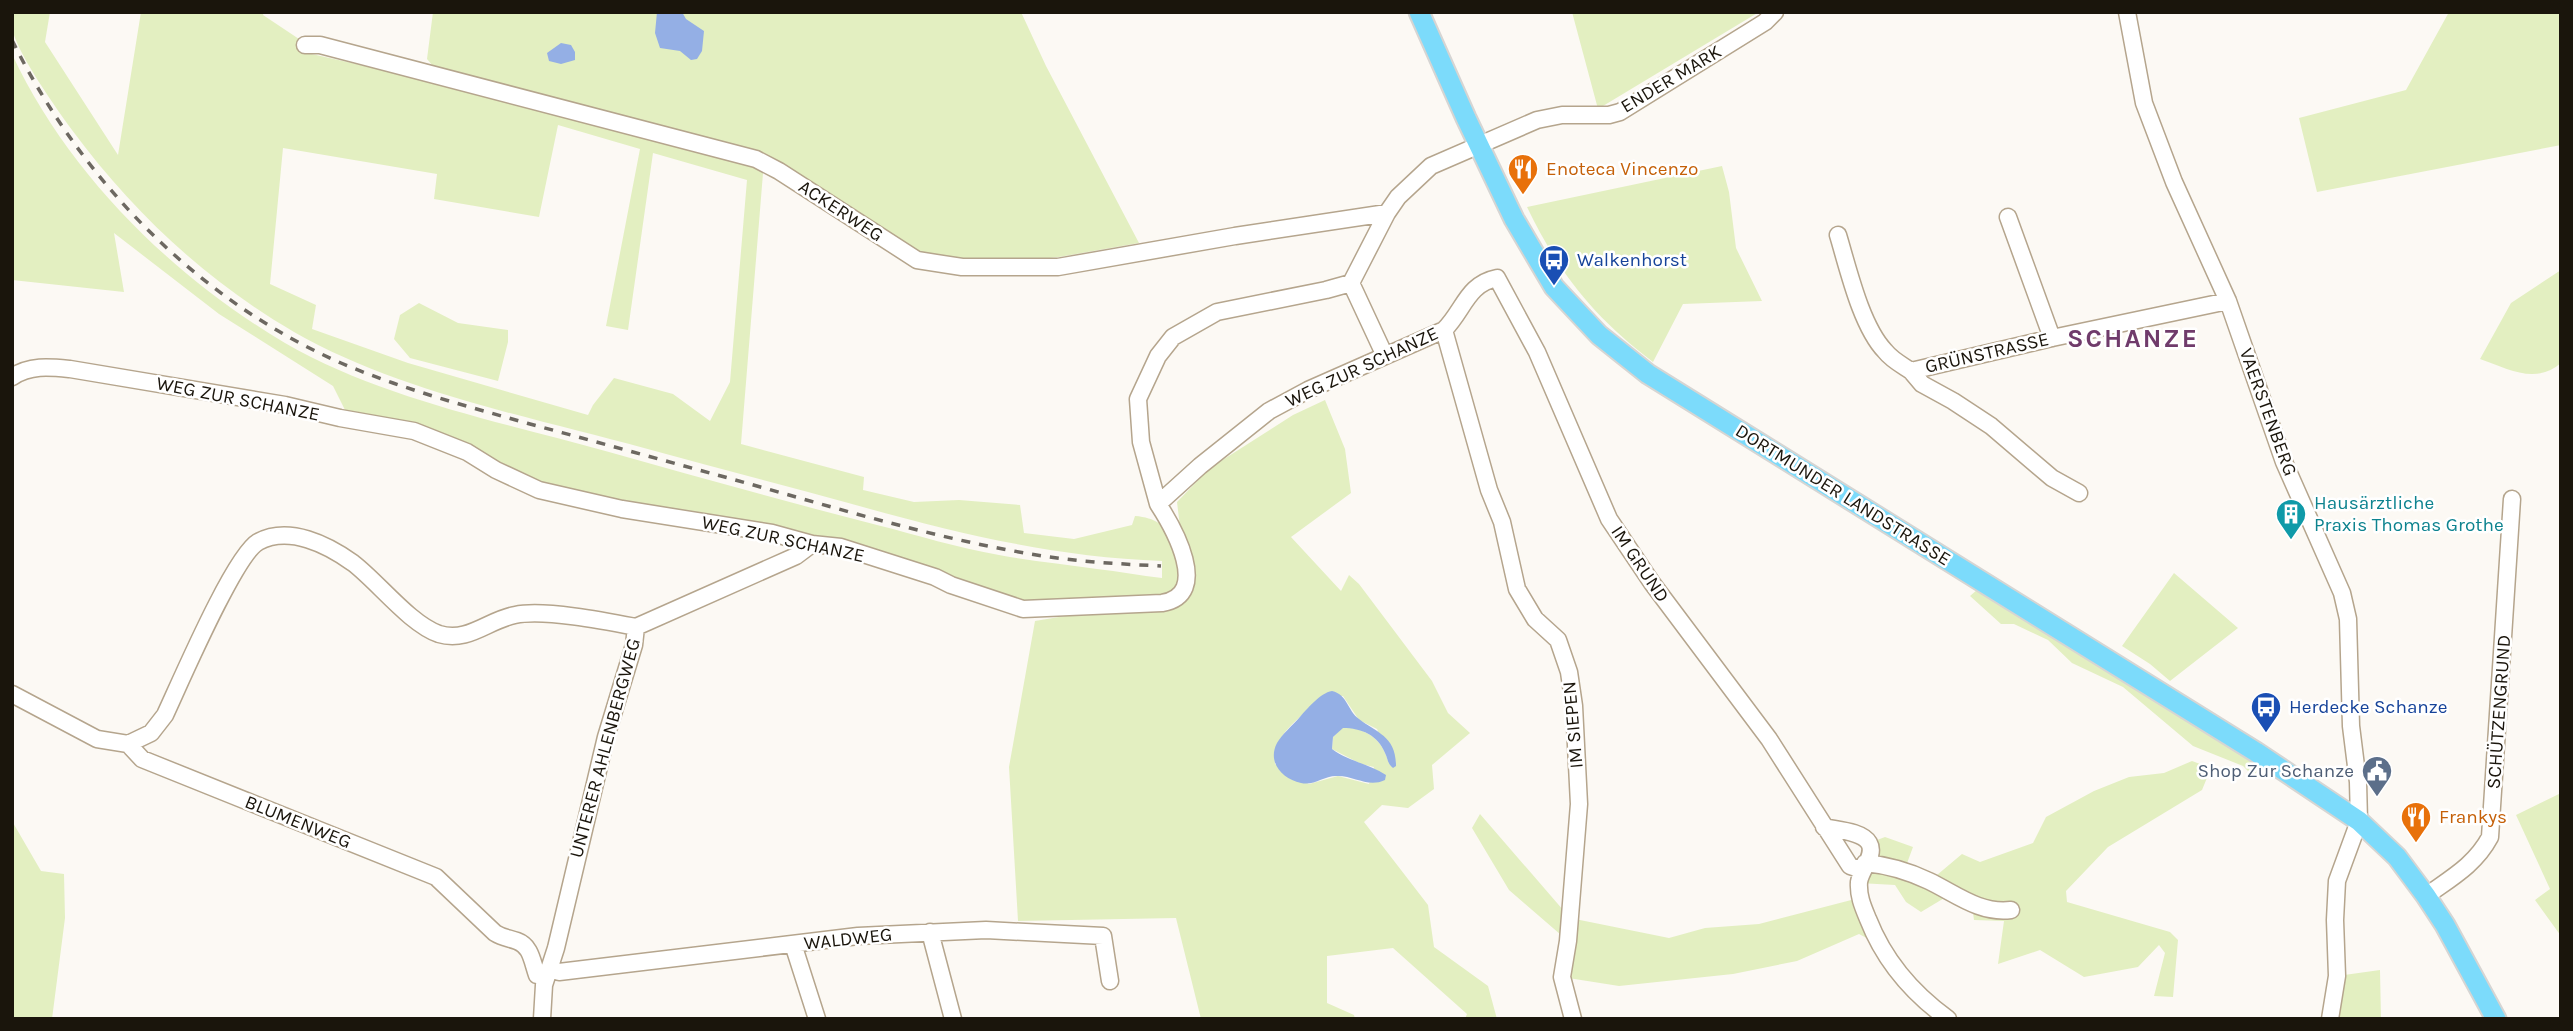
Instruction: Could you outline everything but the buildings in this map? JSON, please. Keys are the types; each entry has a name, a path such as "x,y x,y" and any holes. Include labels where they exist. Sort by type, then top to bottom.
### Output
{"main road":[{"name":"DORTMUNDER LANDSTRASSE","path":"1419,12 1514,219 1554,287 1599,335 1648,374 2256,752 2359,821 2397,858 2426,896 2445,925 2496,1019"}],"street":[{"name":"ENDER MARK","path":"1351,283 1387,213 1398,197 1431,166 1537,120 1562,115 1609,115 1619,112 1765,22 1775,12"},
{"name":"VAERSTENBERG","path":"2127,12 2144,103 2174,183 2228,301 2284,462 2342,593 2348,619 2351,726 2358,782 2359,821"},
{"name":"ACKERWEG","path":"305,45 320,45 756,159 917,260 962,267 1058,267 1387,213"},
{"path":"2008,217 2052,338"},
{"name":"GRÜNSTRASSE","path":"1838,235 1857,298 1882,349 1911,371 1922,384 1991,426 2052,478 2079,493"},
{"name":"WEG ZUR SCHANZE","path":"12,377 24,369 70,369 285,405 414,431 467,452 496,470 539,490 622,509 841,547 1023,609 1162,603 1180,595 1186,570 1180,542 1158,504 1200,466 1269,411 1308,390 1444,330 1453,321 1471,291 1483,281 1497,278"},
{"name":"IM GRUND","path":"1497,278 1537,352 1609,519 1660,594 1769,739 1850,866 1863,866"},
{"path":"1158,504 1141,442 1138,399 1158,356 1173,337 1217,312 1351,283 1385,356"},
{"name":"GRÜNSTRASSE","path":"1911,371 2228,301"},
{"name":"IM SIEPEN","path":"1444,330 1489,490 1502,522 1517,589 1535,619 1558,640 1569,672 1574,706 1579,804 1568,941 1562,977 1573,1019"},
{"name":"SCHÜTZENGRUND","path":"2426,896 2470,866 2482,853 2490,837 2512,499"},
{"path":"128,744 151,733 165,715 238,564 258,542 281,536 304,538 331,549 353,564 423,626 438,634 455,637 472,633 514,615 532,614 636,627"},
{"name":"UNTERER AHLENBERGWEG","path":"542,1019 548,973 606,737 634,646 636,627 789,560 812,544"},
{"name":"BLUMENWEG","path":"17,697 97,739 128,744 142,759 436,877 495,933 502,938 524,944 529,949 537,975 548,973"},
{"path":"2330,1019 2337,976 2334,920 2337,881 2359,821"},
{"path":"1824,827 1867,839 1872,849 1863,866 1859,898 1880,945 1908,984 1948,1019"},
{"path":"1863,866 1892,866 1928,880 1969,903 1997,912 2011,910"},
{"name":"WALDWEG","path":"548,973 858,936 986,930 1103,936 1110,981"},
{"path":"930,932 953,1019"},
{"path":"793,944 817,1019"}],"green space":[{"path":"12,12 50,12 45,42 118,155 141,12 264,12 263,15 299,39 303,52 449,85 427,59 433,12 1021,12 1046,66 1139,243 1059,257 1001,263 926,256 764,161 741,444 864,477 863,490 914,502 959,500 1020,505 1024,533 1074,539 1132,525 1135,516 1149,518 1159,523 1171,538 1180,582 1169,597 1022,602 824,540 635,506 566,490 530,478 457,439 409,424 346,412 333,386 219,314 114,233 124,292 12,280 12,54 35,98 62,140 93,181 127,218 164,254 243,316 322,363 443,407 953,545 1011,557 1162,578 1162,561 1043,549 929,525 465,400 376,371 334,353 294,332 230,290 172,242 120,189 48,96 17,42 12,30","holes":["558,125 640,149 606,326 628,330 653,153 747,180 730,382 710,421 673,394 614,378 588,415 408,363 312,329 316,305 270,284 283,148 437,174 434,199 539,217"]},
{"path":"1572,12 1759,12 1598,109"},
{"path":"2449,12 2561,12 2561,145 2317,192 2299,118 2406,90"},
{"path":"1722,166 1729,192 1736,248 1762,301 1683,304 1653,362 1595,311 1580,293 1552,253 1527,207"},
{"path":"2561,270 2561,363 2551,370 2532,374 2480,359 2511,303"},
{"path":"419,303 458,323 508,330 508,342 498,381 410,358 394,339 400,315"},
{"path":"1325,400 1345,449 1351,493 1291,537 1341,591 1349,575 1359,584 1432,681 1448,713 1470,733 1432,765 1434,789 1408,808 1382,805 1364,822 1428,905 1434,947 1488,986 1497,1019 1465,1019 1467,1014 1393,948 1327,956 1327,1003 1354,1015 1355,1019 1201,1019 1176,918 1018,921 1009,767 1035,621 1089,612 1166,610 1180,604 1180,527 1177,502 1210,468 1293,415","holes":["1322,696 1343,696 1359,720 1377,729 1393,768 1378,741 1362,731 1343,727 1333,737 1332,749 1361,764 1374,767 1369,784 1338,776 1309,784 1275,764 1279,743 1291,726"]},
{"path":"2174,573 2238,628 2170,681 2122,646"},
{"path":"1985,583 2258,762 2255,778 2243,766 2193,746 2123,687 2072,663 2048,640 2014,624 2001,624 1970,596"},
{"path":"2192,761 2211,768 2202,790 2108,847 2066,891 2067,902 2170,932 2178,940 2173,997 2154,996 2165,953 2159,945 2138,967 2084,977 2040,950 1998,964 2004,921 1974,920 1971,898 1956,891 1921,912 1906,902 1895,885 1859,883 1869,843 1885,837 1913,847 1906,866 1937,875 1962,854 1980,862 2033,843 2046,817 2094,791 2129,777 2164,773"},
{"path":"2561,793 2561,936 2535,900 2550,889 2516,815"},
{"path":"1480,814 1570,918 1669,938 1705,928 1759,924 1859,898 1880,945 1859,934 1797,961 1733,974 1619,986 1562,977 1568,941 1509,890 1472,828"},
{"path":"12,821 41,871 64,874 65,918 52,1019 12,1019"},
{"path":"2380,970 2381,1019 2330,1019 2337,976"}],"water":[{"path":"657,12 682,12 686,19 704,31 702,51 697,59 691,60 680,51 660,48 655,33"},
{"path":"561,43 571,45 575,60 561,64 549,61 547,53"},
{"path":"1332,691 1344,699 1359,719 1384,736 1393,748 1396,766 1393,768 1382,747 1373,737 1356,729 1343,728 1333,737 1332,749 1386,775 1385,780 1373,783 1333,776 1311,783 1301,783 1288,778 1278,769 1274,750 1279,740 1314,702"}],"railway":[{"path":"12,40 72,141 108,187 148,230 192,270 239,306 288,337 341,363 458,404 921,531 1043,556 1161,566"}],"place":[{"name":"Enoteca Vincenzo","path":"1523,196"},
{"name":"Walkenhorst","path":"1554,287"},
{"name":"Hausärztliche Praxis Thomas Grothe","path":"2291,541"},
{"name":"Herdecke Schanze","path":"2266,734"},
{"name":"Shop Zur Schanze","path":"2377,798"},
{"name":"Frankys","path":"2416,844"}],"district":[{"name":"SCHANZE","path":"2133,338"}]}
